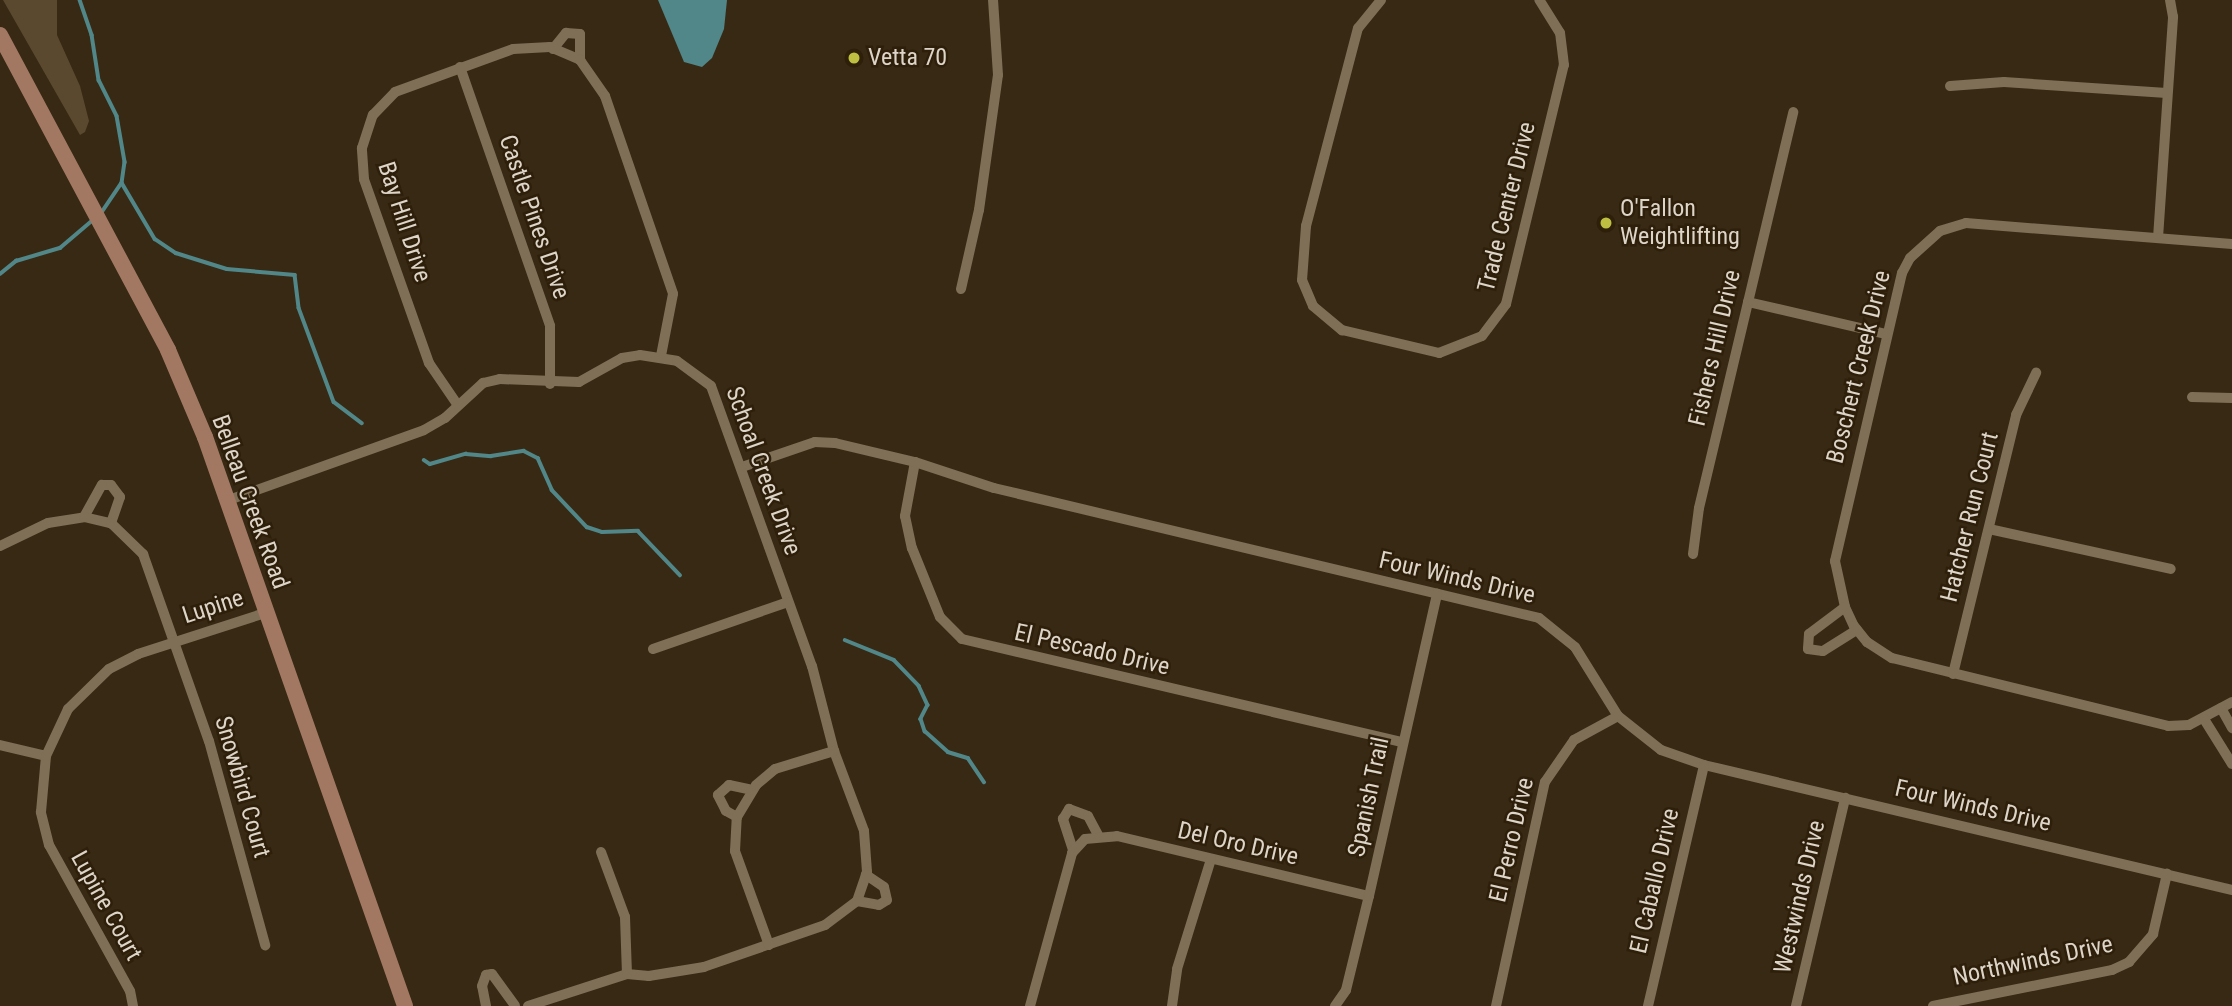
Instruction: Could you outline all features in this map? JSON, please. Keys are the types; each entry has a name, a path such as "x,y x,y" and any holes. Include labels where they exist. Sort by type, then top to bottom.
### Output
{"main road":[{"name":"Belleau Creek Road","path":"1,40 83,187 168,350 226,501 405,1006"}],"street":[{"path":"961,289 979,207 998,75 993,0"},
{"name":"Trade Center Drive","path":"1381,0 1358,28 1306,226 1301,280 1313,306 1342,330 1438,353 1482,336 1506,303 1564,65 1560,33 1539,0"},
{"path":"2158,238 2172,17 2170,0"},
{"path":"2172,17 2178,0"},
{"path":"554,49 566,33 573,31 580,34 583,44 580,60 605,96 668,278 671,311 661,356"},
{"name":"Bay Hill Drive","path":"457,404 429,363 361,162 366,130 384,102 410,84 460,67 522,47 554,49 580,60"},
{"name":"Castle Pines Drive","path":"460,67 550,326 550,384"},
{"path":"1950,86 2004,82 2167,93"},
{"name":"Fishers Hill Drive","path":"1693,554 1793,112"},
{"name":"Boschert Creek Drive","path":"2227,705 2189,725 2149,723 1892,658 1857,630 1845,607 1835,561 1886,334 1906,265 1940,231 1966,223 2232,244"},
{"path":"1748,302 1886,334"},
{"name":"Schoal Creek Drive","path":"226,501 424,430 445,418 457,404 484,383 500,379 550,384 579,382 622,358 661,356 694,371 711,386 743,467 812,666 834,751 864,831 869,862 857,901"},
{"name":"Hatcher Run Court","path":"1953,674 2016,415 2036,373"},
{"path":"2192,397 2232,398"},
{"name":"Four Winds Drive","path":"743,467 815,442 835,443 915,461 994,488 1437,594 1552,625 1575,647 1618,716 1661,750 1704,765 2232,890"},
{"name":"El Pescado Drive","path":"915,461 905,516 912,548 940,617 962,639 1402,742"},
{"path":"0,546 48,523 84,517 111,523 120,497 111,485 103,485 84,517"},
{"name":"Snowbird Court","path":"111,523 143,554 209,741 265,945"},
{"path":"1989,529 2171,569"},
{"name":"Spanish Trail","path":"1335,1006 1346,990 1437,594"},
{"path":"653,649 788,602"},
{"path":"1845,607 1809,634 1808,649 1823,651 1857,630"},
{"name":"Lupine","path":"174,642 265,613"},
{"name":"Lupine Court","path":"133,1006 130,991 49,845 41,812 46,756 61,720 85,688 109,669 174,642"},
{"path":"2227,705 2232,728"},
{"name":"El Perro Drive","path":"1496,1006 1545,782 1574,740 1618,716"},
{"path":"2204,719 2232,764"},
{"path":"0,745 46,756"},
{"path":"769,945 734,851 737,817 752,790 775,769 834,751"},
{"name":"El Caballo Drive","path":"1648,1006 1704,765"},
{"path":"737,817 726,811 718,795 729,785 752,790"},
{"name":"Westwinds Drive","path":"1796,1006 1845,798"},
{"path":"1030,1006 1073,850 1064,829 1069,809 1088,816 1098,835 1073,850"},
{"name":"Del Oro Drive","path":"1098,835 1369,896"},
{"path":"601,852 625,917 627,974"},
{"path":"1171,1006 1177,969 1211,859"},
{"name":"Northwinds Drive","path":"1933,1006 2112,970 2129,961 2153,934 2167,874"},
{"path":"528,1006 627,974 649,976 704,967 825,925 857,901 880,905 887,900 884,887 866,875"},
{"path":"486,1006 482,986 486,975 492,974 515,1006"}],"shaded area":[{"path":"3,0 57,0 57,35 80,86 89,121 85,132 80,135"}],"water":[{"path":"658,0 727,0 724,29 712,58 702,67 684,62"}],"waterway":[{"path":"80,0 92,35 99,80 117,116 125,162 122,183 102,213"},
{"path":"122,183 155,239 176,253 227,269 295,275 299,308 334,402 362,423"},
{"path":"0,274 16,261 60,248 93,220"},
{"path":"424,460 430,464 466,454 491,456 524,451 538,458 552,490 587,527 602,532 638,531 680,575"},
{"path":"845,640 894,660 919,686 928,705 921,719 925,731 948,752 968,758 984,782"}],"place":[{"name":"Vetta 70","path":"854,58"},
{"name":"O'Fallon Weightlifting","path":"1606,223"}]}
